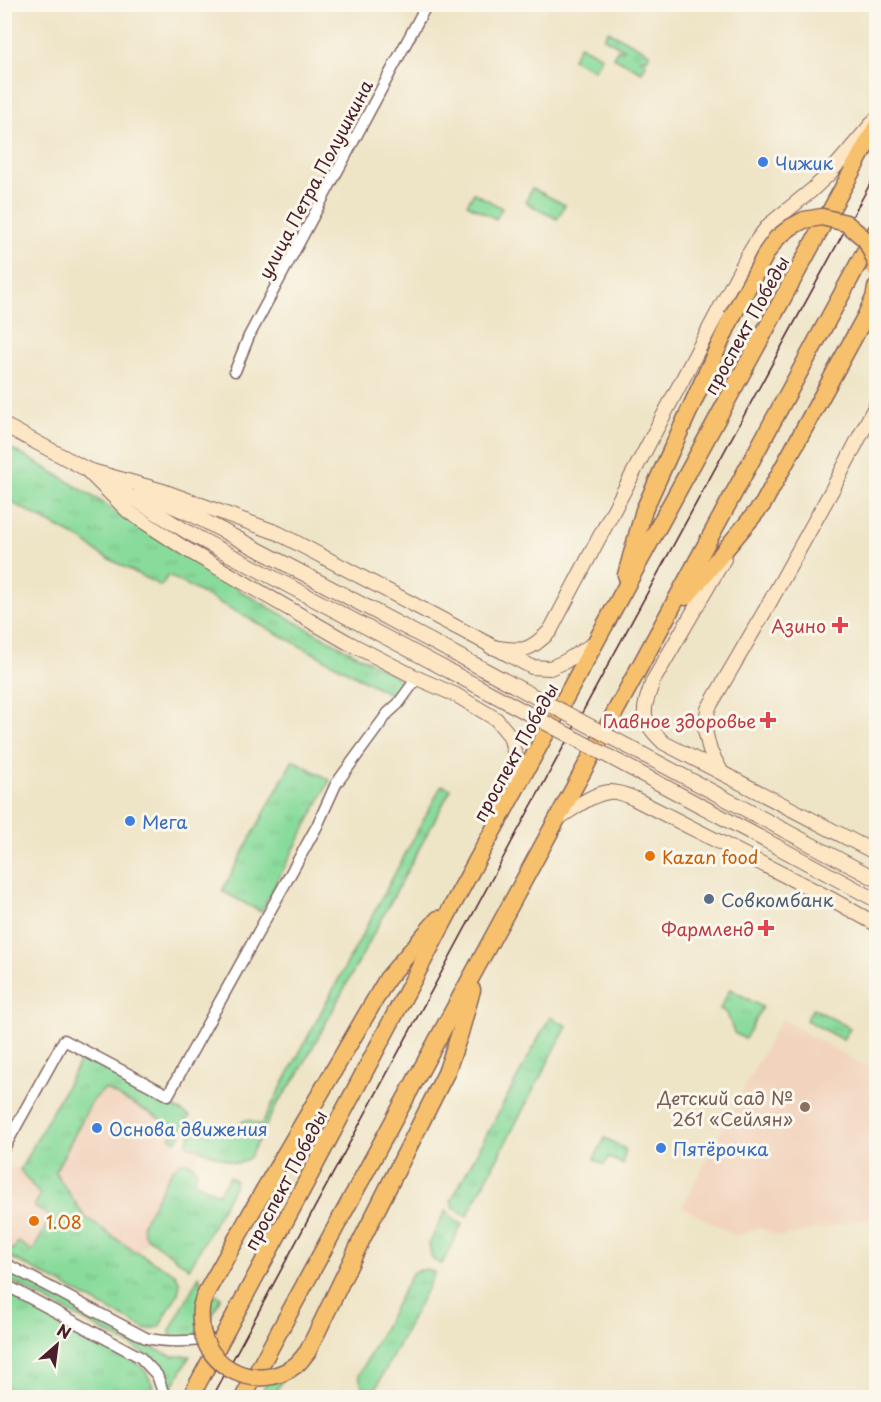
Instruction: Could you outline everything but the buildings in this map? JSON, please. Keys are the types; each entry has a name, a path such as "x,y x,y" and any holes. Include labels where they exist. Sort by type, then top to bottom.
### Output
{"main road":[{"path":"491,647 527,649 537,644 550,631 758,239 769,225 830,173 876,119"},
{"name":"проспект Победы","path":"190,1398 458,895 876,127"},
{"path":"618,604 644,510 732,317 777,238 804,220 822,217 846,223 866,240 875,260 876,270"},
{"path":"243,1398 876,231"},
{"path":"661,628 763,504 865,317 876,288"},
{"path":"722,773 710,751 705,730 708,709 821,510 876,405"},
{"path":"4,425 86,469 189,533 876,900"},
{"path":"86,469 164,491 278,533 532,668 550,668 597,642"},
{"path":"86,469 193,515 876,879"},
{"path":"86,469 129,512 183,548 347,642 461,698 496,719 510,736 517,762 514,795"},
{"path":"741,531 653,681 646,703 645,721 651,731 664,743 876,853"},
{"path":"557,819 586,800 610,792 620,793 876,924"},
{"path":"458,895 387,979 207,1291 201,1309 202,1329 206,1344 215,1358 226,1367 240,1374 260,1378 276,1375 296,1365 308,1351 446,1073 470,994 491,939"}],"street":[{"name":"улица Петра Полушкина","path":"235,370 249,336 427,4"},
{"path":"4,1148 64,1040 168,1095 317,826 336,784 417,678"},
{"path":"4,1263 146,1338 158,1341 189,1342 222,1337"},
{"path":"4,1284 140,1357 157,1375 165,1398"}],"shaded area":[{"name":"Детский сад № 261 «Сейлян»","path":"781,1019 876,1072 876,1206 869,1218 781,1237 761,1228 736,1236 682,1207"},
{"path":"106,1089 177,1127 171,1139 200,1150 194,1166 190,1163 144,1235 149,1239 137,1252 84,1216 55,1172 92,1101"},
{"path":"13,1167 26,1175 30,1184 40,1195 51,1217 33,1252 18,1243 13,1250 5,1245 4,1170"}],"green space":[{"path":"608,31 650,53 646,60 641,58 640,60 646,64 642,72 613,57 618,49 622,51 624,49 604,38"},
{"path":"580,45 602,57 594,70 572,59"},
{"path":"532,188 565,205 557,219 527,203"},
{"path":"474,193 502,208 496,219 467,204"},
{"path":"4,445 96,499 246,594 301,626 395,675 403,683 403,695 399,699 168,575 161,586 5,499"},
{"path":"293,760 330,780 261,912 222,891"},
{"path":"442,785 451,789 299,1073 276,1106 249,1158 235,1163 186,1144 198,1120 222,1131 229,1130 246,1120 261,1125"},
{"path":"730,989 762,1007 745,1039 734,1033 727,1013 720,1009"},
{"path":"813,1008 850,1028 843,1040 806,1020"},
{"path":"550,1017 567,1026 467,1216 454,1208 451,1201"},
{"path":"82,1057 190,1116 177,1141 170,1138 176,1127 105,1089 92,1101 55,1172 84,1216 128,1247 175,1274 180,1283 178,1293 159,1327 147,1330 5,1254 5,1245 13,1250 18,1242 33,1251 51,1217 34,1207 40,1195 20,1170"},
{"path":"605,1138 625,1149 623,1165 609,1157 604,1165 594,1159"},
{"path":"185,1162 190,1163 197,1170 194,1182 218,1194 229,1177 235,1180 234,1186 189,1268 144,1235 142,1225 172,1170"},
{"path":"446,1210 454,1220 462,1224 442,1264 432,1259 429,1244"},
{"path":"4,1268 157,1350 172,1356 190,1356 169,1392 160,1369 147,1355 5,1278"},
{"path":"427,1269 435,1273 372,1396 363,1392 359,1375 413,1272"},
{"path":"199,1276 203,1288 221,1297 201,1332 190,1338 171,1338 170,1331"},
{"path":"5,1292 141,1366 151,1381 155,1397 5,1397"},
{"path":"283,1378 273,1397 259,1398 267,1382"}],"tram line":[{"path":"212,1398 876,173"}],"place":[{"name":"Чижик","path":"763,162"},
{"name":"Азино","path":"840,625"},
{"name":"Главное здоровье","path":"768,720"},
{"name":"Мега","path":"130,821"},
{"name":"Kazan food","path":"650,856"},
{"name":"Совкомбанк","path":"709,899"},
{"name":"Фармленд","path":"766,928"},
{"name":"Детский сад № 261 «Сейлян»","path":"805,1107"},
{"name":"Основа движения","path":"97,1128"},
{"name":"Пятёрочка","path":"661,1148"},
{"name":"1.08","path":"34,1221"}]}
